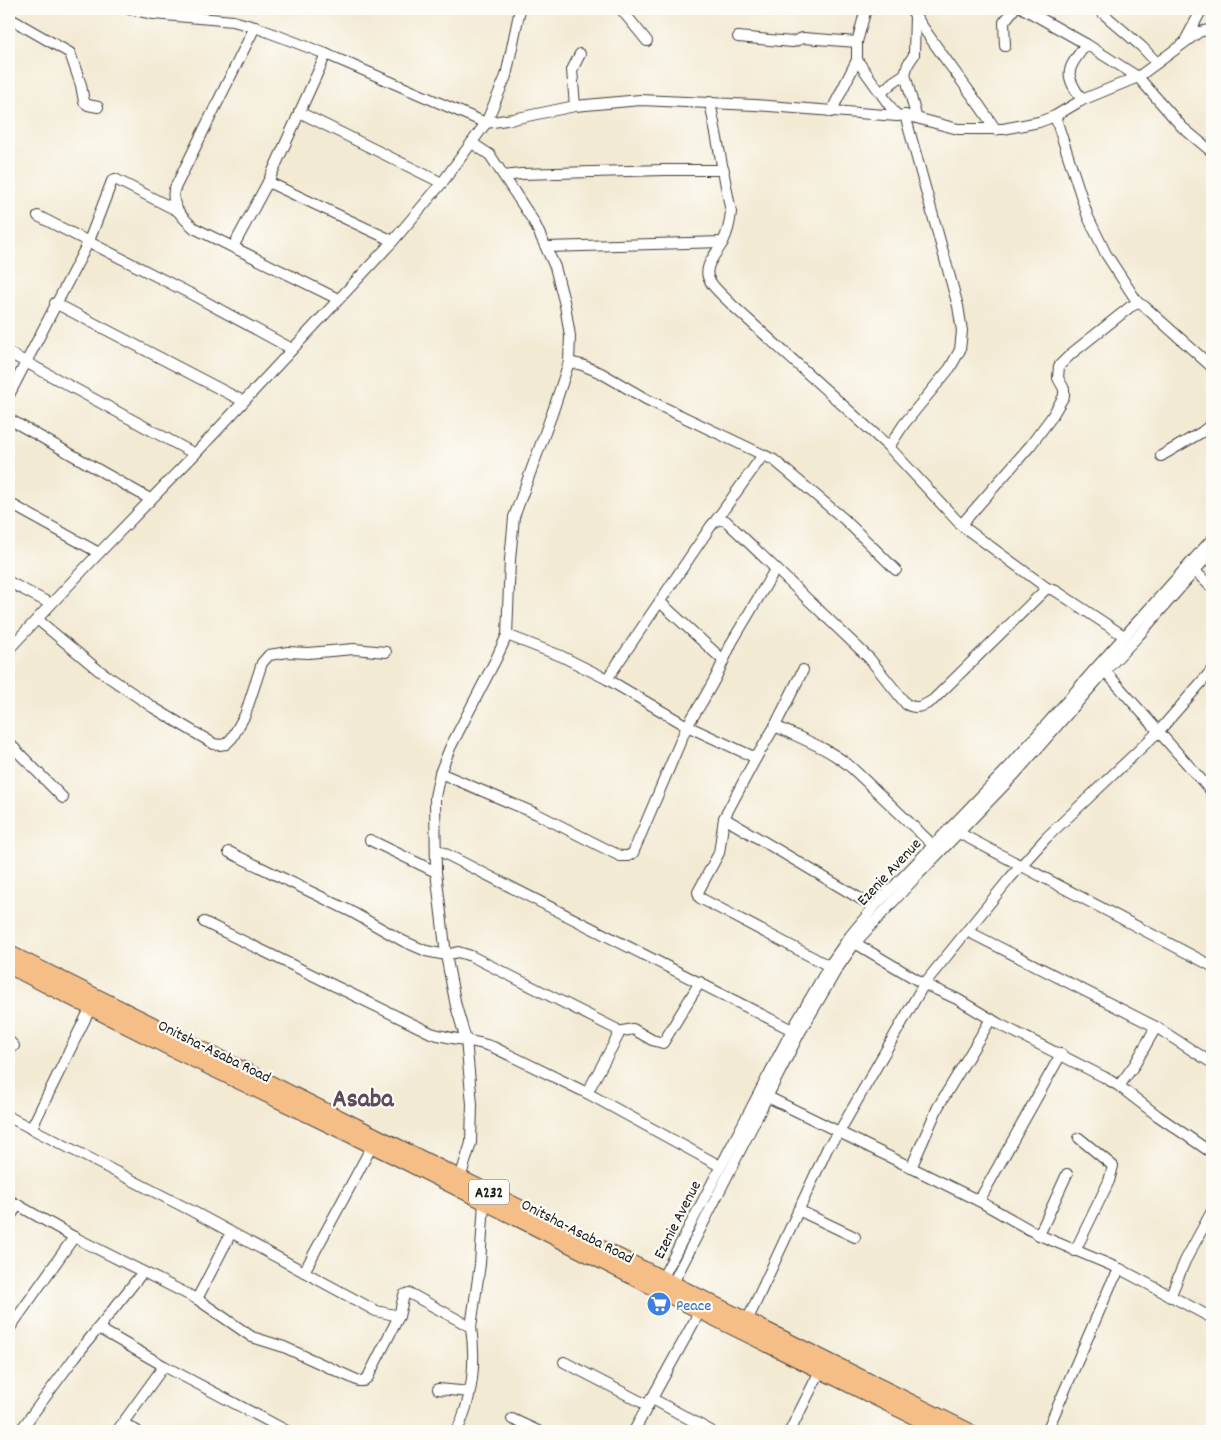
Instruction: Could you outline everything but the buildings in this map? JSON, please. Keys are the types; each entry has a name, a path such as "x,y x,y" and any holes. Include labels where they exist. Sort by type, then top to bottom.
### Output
{"highway":[{"name":"A232","path":"9,953 236,1073 460,1178 970,1431"},
{"name":"Onitsha-Asaba Road","path":"9,966 91,1007 236,1073 372,1146 943,1431"}],"street":[{"path":"129,9 154,14 233,21 254,27 326,54 486,123 574,106 640,100 710,102 830,112 916,116 958,129 996,130 1021,126 1054,116 1082,100 1138,77 1198,32 1212,29"},
{"path":"9,649 99,552 195,454 393,241 442,183 486,123 506,76 520,9"},
{"path":"621,9 648,41"},
{"path":"830,112 857,60 857,42 866,9"},
{"path":"1005,46 1004,22 1014,9"},
{"path":"1024,9 1086,44 1138,77 1182,127 1212,152"},
{"path":"1098,9 1142,46 1158,63"},
{"path":"1183,44 1202,9"},
{"path":"913,12 914,55 908,64 905,74 916,116"},
{"path":"913,12 955,73 979,103 996,130"},
{"path":"9,18 70,53 81,84 84,102 98,107"},
{"path":"176,210 172,199 174,190 254,27"},
{"path":"738,37 792,42 803,38 857,42"},
{"path":"1082,100 1070,82 1069,73 1075,59 1086,44"},
{"path":"233,247 268,182 326,54"},
{"path":"574,106 572,70 580,54"},
{"path":"857,60 881,93 901,115 958,306 962,331 960,350 950,368 904,424 889,447"},
{"path":"881,93 905,74"},
{"path":"710,102 731,212 730,224 723,242 708,268 709,281 732,305 889,447 961,525 1047,588 1056,591 1124,636"},
{"path":"299,112 442,183"},
{"path":"1054,116 1088,218 1106,254 1130,288 1138,303 1144,306 1212,367"},
{"path":"460,1178 471,1143 472,1104 466,1040 456,1006 446,956 436,872 435,797 440,773 461,724 507,636 514,517 553,412 569,362 570,336 565,305 555,267 547,247 534,222 490,155 472,143"},
{"path":"504,176 655,170 724,170"},
{"path":"9,395 89,241 112,181 115,179 176,210 194,228 338,299"},
{"path":"268,182 393,241"},
{"path":"38,216 89,241 292,349"},
{"path":"547,247 723,242"},
{"path":"56,302 243,401"},
{"path":"961,525 1030,446 1051,418 1064,396 1064,389 1058,378 1059,366 1078,348 1130,307 1138,303"},
{"path":"9,353 195,454"},
{"path":"569,362 601,372 646,400 763,455 789,472 826,503 896,570"},
{"path":"9,418 150,499"},
{"path":"1161,456 1212,424"},
{"path":"607,679 711,526 718,519 763,455"},
{"path":"9,503 99,552"},
{"path":"718,519 726,521 776,568 869,658 906,704 916,708 933,700 1047,588"},
{"name":"Ezenie Avenue","path":"667,1282 768,1097 799,1034 837,969 855,943 958,833 1010,766 1212,539"},
{"name":"Ezenie Avenue","path":"667,1282 720,1166 792,1030 829,966 850,936 874,907 933,845 1016,773 1139,635 1194,570 1212,552"},
{"path":"440,773 537,814 620,856 628,856 633,853 687,726 702,702 732,642 776,568"},
{"path":"1194,570 1212,588"},
{"path":"9,582 52,604"},
{"path":"660,602 724,660"},
{"path":"38,619 97,669 154,708 214,744 219,745 226,744 232,738 245,715 262,663 269,655 288,652 354,649 386,652"},
{"path":"507,636 561,656 607,679 687,726 756,758"},
{"path":"803,670 775,726 724,818 719,853 698,892 700,898 829,966"},
{"path":"747,1321 828,1147 839,1132 924,984 1047,837 1159,731 1212,670"},
{"path":"1105,671 1212,792"},
{"path":"775,726 841,758 933,845"},
{"path":"9,743 63,798"},
{"path":"1205,783 1212,775"},
{"path":"724,818 874,907"},
{"path":"958,833 1212,966"},
{"path":"370,840 436,872"},
{"path":"436,849 792,1030"},
{"path":"229,852 350,911 403,941 426,951 446,956 458,952 470,956 613,1027 618,1032"},
{"path":"204,922 431,1033 446,1038 482,1043 493,1047 588,1094 720,1166"},
{"path":"967,931 1156,1027 1212,1063"},
{"path":"855,943 924,984 957,998 1038,1044 1061,1054 1119,1086 1158,1116 1212,1153"},
{"path":"618,1032 633,1029 652,1040 663,1043 700,982"},
{"path":"31,1129 91,1007"},
{"path":"910,1168 938,1107 992,1019"},
{"path":"1119,1086 1135,1064 1156,1027"},
{"path":"588,1094 618,1036 618,1032"},
{"path":"979,1201 1061,1054"},
{"path":"768,1097 979,1201 1039,1235 1120,1269 1212,1318"},
{"path":"9,1117 192,1211 376,1311 399,1316"},
{"path":"1075,1250 1109,1181 1113,1166 1079,1138"},
{"path":"304,1272 372,1146"},
{"path":"1039,1235 1067,1174"},
{"path":"457,1431 471,1392 475,1365 471,1327 479,1272 484,1202"},
{"path":"9,1218 13,1203 74,1237 197,1299 252,1337 284,1347 359,1381 368,1378 399,1316 404,1295 409,1293 471,1327"},
{"path":"798,1210 855,1237"},
{"path":"1170,1297 1185,1262 1211,1217"},
{"path":"197,1299 231,1233"},
{"path":"9,1329 74,1237"},
{"path":"1047,1431 1110,1284 1120,1269"},
{"path":"20,1431 143,1272"},
{"path":"634,1431 700,1311"},
{"path":"98,1328 164,1366 287,1431"},
{"path":"564,1362 711,1431"},
{"path":"137,1431 120,1427 164,1366"},
{"path":"790,1431 820,1371"},
{"path":"438,1389 471,1392"},
{"path":"512,1419 538,1431"}],"place":[{"name":"Peace","path":"659,1304"}],"district":[{"name":"Asaba","path":"363,1097"}]}
